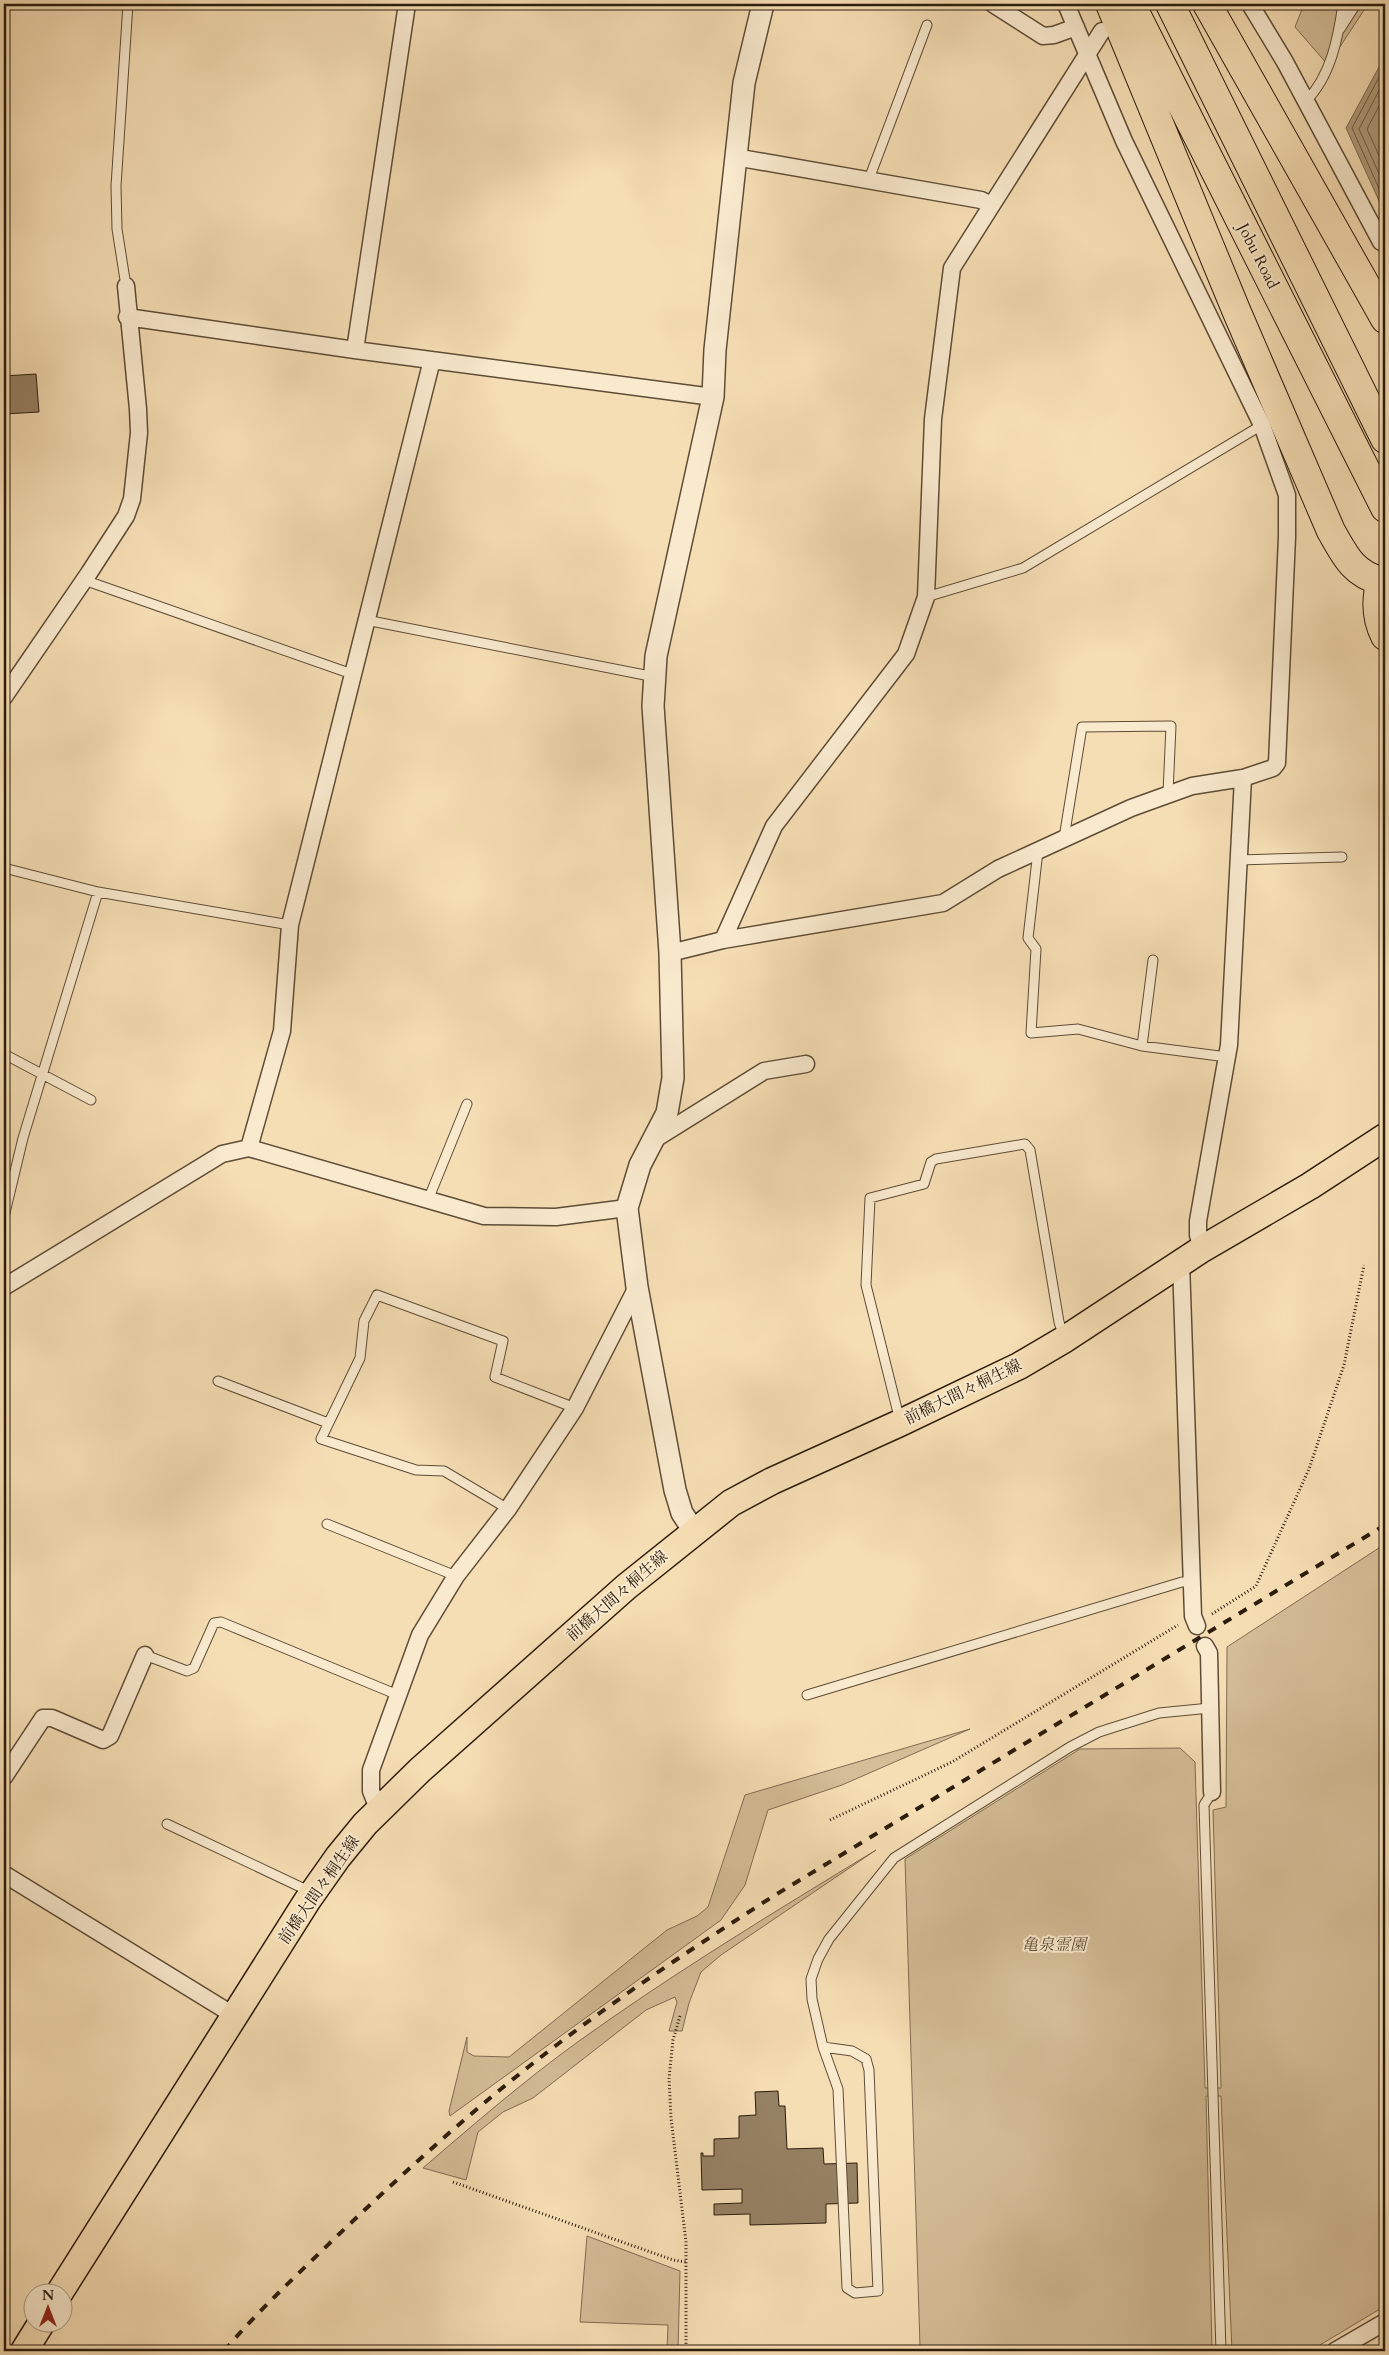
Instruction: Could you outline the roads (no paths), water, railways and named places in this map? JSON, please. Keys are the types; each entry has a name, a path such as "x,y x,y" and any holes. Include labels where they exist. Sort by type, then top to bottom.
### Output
{"highway":[{"path":"1110,4 1236,310 1331,531 1346,557 1359,573 1383,580 1376,596 1379,623 1385,636"},
{"name":"Jobu Road","path":"1132,4 1385,508"},
{"name":"Jobu Road","path":"1170,4 1385,439"},
{"path":"1207,4 1385,319"}],"main road":[{"name":"前橋大間々桐生線","path":"66,2282 313,1893 338,1857 379,1811 420,1770 619,1593 731,1503 772,1481 979,1386 1065,1339 1191,1256 1310,1186 1385,1137"},
{"path":"24,2351 36,2332"}],"street":[{"path":"355,350 407,4"},
{"path":"694,1531 682,1513 675,1490 637,1287 627,1208 640,1164 667,1113 673,1078 670,953 653,706 656,656 713,398 715,350 744,83 763,4"},
{"path":"993,4 1043,36 1054,35 1076,27"},
{"path":"670,953 723,940 872,913 920,909 943,903 998,869 1168,793 1192,786 1243,778 1272,768 1277,763 1287,537 1287,495 1262,425 1124,142 1066,4"},
{"path":"1250,4 1306,101 1383,246"},
{"path":"723,940 774,826 906,654 926,597 933,418 952,268 1102,30"},
{"path":"735,157 982,200 991,205"},
{"path":"4,697 126,516 132,499 138,417 127,317 126,286"},
{"path":"127,317 713,398"},
{"path":"249,1148 282,1031 290,925 432,360"},
{"path":"1196,1626 1193,1582 1191,1256 1198,1235 1198,1221 1227,1057 1243,778"},
{"path":"652,1141 764,1071 806,1064"},
{"path":"4,1287 222,1154 249,1148 484,1216 556,1217 627,1208"},
{"path":"379,1811 371,1791 371,1770 420,1636 456,1576 508,1509 575,1408 637,1287"},
{"path":"1205,1646 1208,1653 1212,1792"},
{"path":"4,1777 43,1718 52,1718 103,1740 110,1736 145,1655"},
{"path":"4,1874 235,2016"},
{"path":"1335,2351 1385,2322"}],"lane":[{"path":"126,286 117,228 116,186 128,4"},
{"path":"1306,101 1323,80 1338,33 1342,4"},
{"path":"1338,33 1356,4"},
{"path":"869,179 927,25"},
{"path":"926,597 1023,568 1262,425"},
{"path":"84,580 352,674"},
{"path":"366,620 655,677"},
{"path":"1064,838 1082,727 1171,726 1168,793"},
{"path":"1038,851 1028,938 1036,949 1031,1033 1078,1029 1142,1046 1227,1057"},
{"path":"1238,860 1342,857"},
{"path":"4,868 98,892 290,925"},
{"path":"4,1217 24,1138 98,892"},
{"path":"1142,1046 1153,960"},
{"path":"4,1054 91,1100"},
{"path":"428,1200 467,1104"},
{"path":"900,1423 866,1286 870,1198 924,1184 931,1162 936,1159 1025,1144 1030,1150 1059,1322 1065,1339"},
{"path":"508,1509 444,1471 416,1470 321,1438 360,1358 364,1321 377,1295 503,1341 495,1377 575,1408"},
{"path":"218,1382 328,1423"},
{"path":"327,1524 456,1576"},
{"path":"807,1694 1182,1582 1193,1582"},
{"path":"145,1655 187,1671 194,1668 214,1623 221,1622 398,1694"},
{"path":"823,2047 852,2051 866,2059 870,2070 878,2291 855,2293 847,2288 838,2090 823,2047 812,1999 810,1978 829,1940 894,1858 1070,1747 1099,1732 1159,1713 1210,1708"},
{"path":"1212,1792 1204,1806 1220,2351"},
{"path":"167,1824 313,1893"}],"water":[{"path":"1385,56 1385,214 1346,128"}],"railway":[{"path":"224,2351 292,2279 429,2151 527,2068 617,2001 678,1958 772,1897 1385,1525"}],"park label":[{"name":"亀泉霊園","path":"1054,1945"}]}
